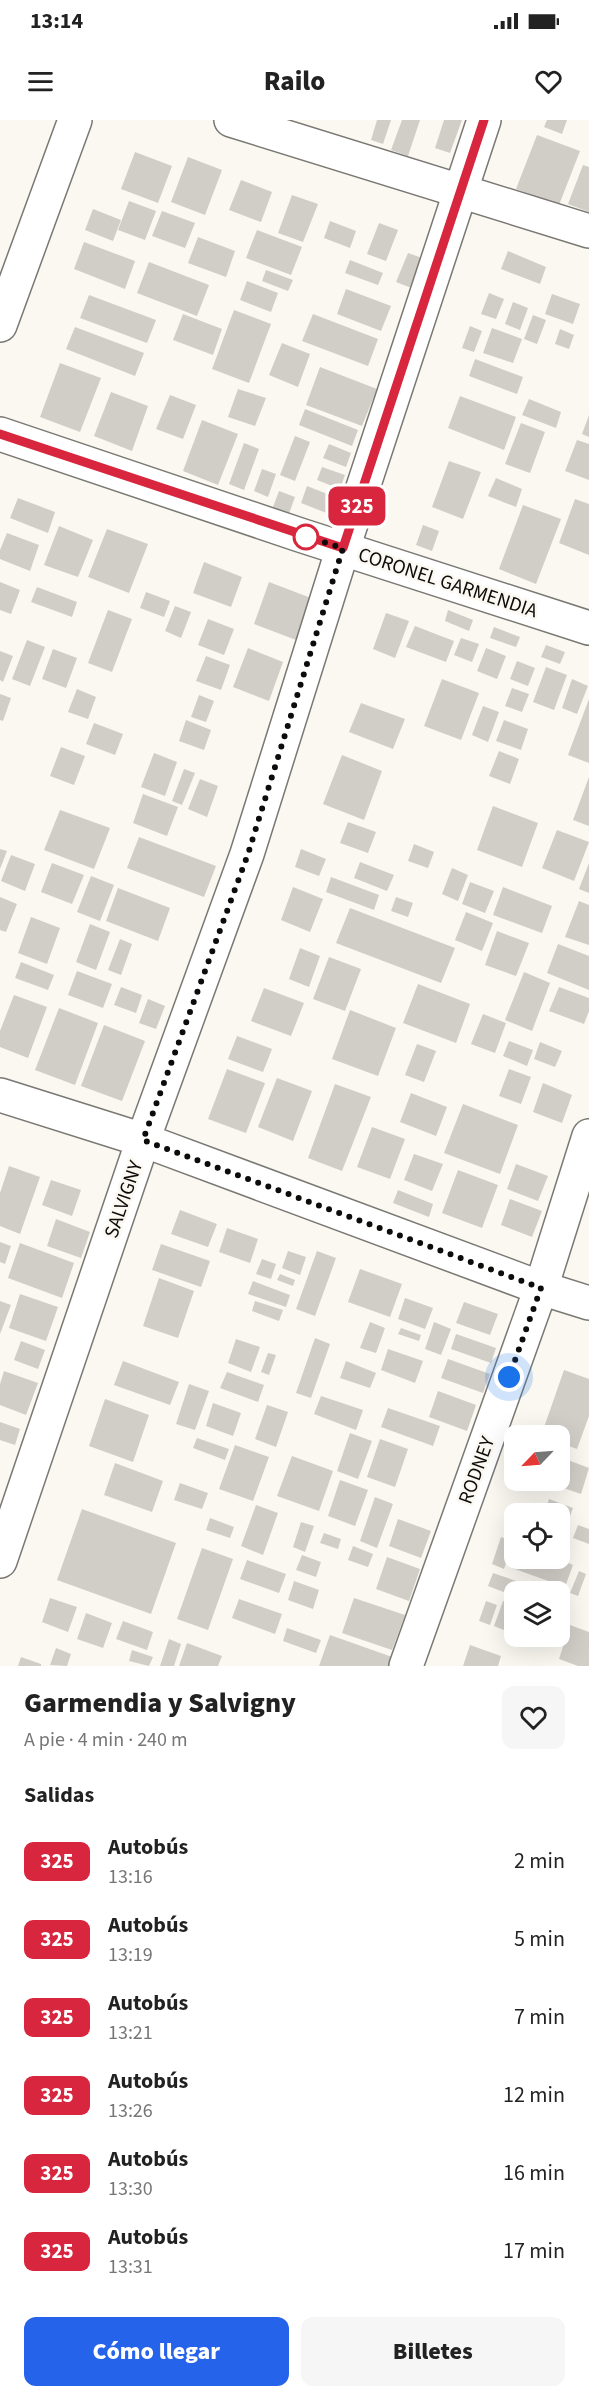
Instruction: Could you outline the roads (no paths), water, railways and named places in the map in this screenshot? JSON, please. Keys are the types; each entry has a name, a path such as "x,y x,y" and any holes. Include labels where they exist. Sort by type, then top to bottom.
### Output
{"street":[{"path":"0,325 75,120"},
{"path":"231,120 589,231"},
{"name":"SALVIGNY","path":"0,1561 143,1140 248,854 343,548 484,120"},
{"name":"CORONEL GARMENDIA","path":"0,434 589,628"},
{"path":"0,1095 143,1140 541,1288 589,1303"},
{"name":"RODNEY","path":"406,1666 541,1288 589,1136"}]}
